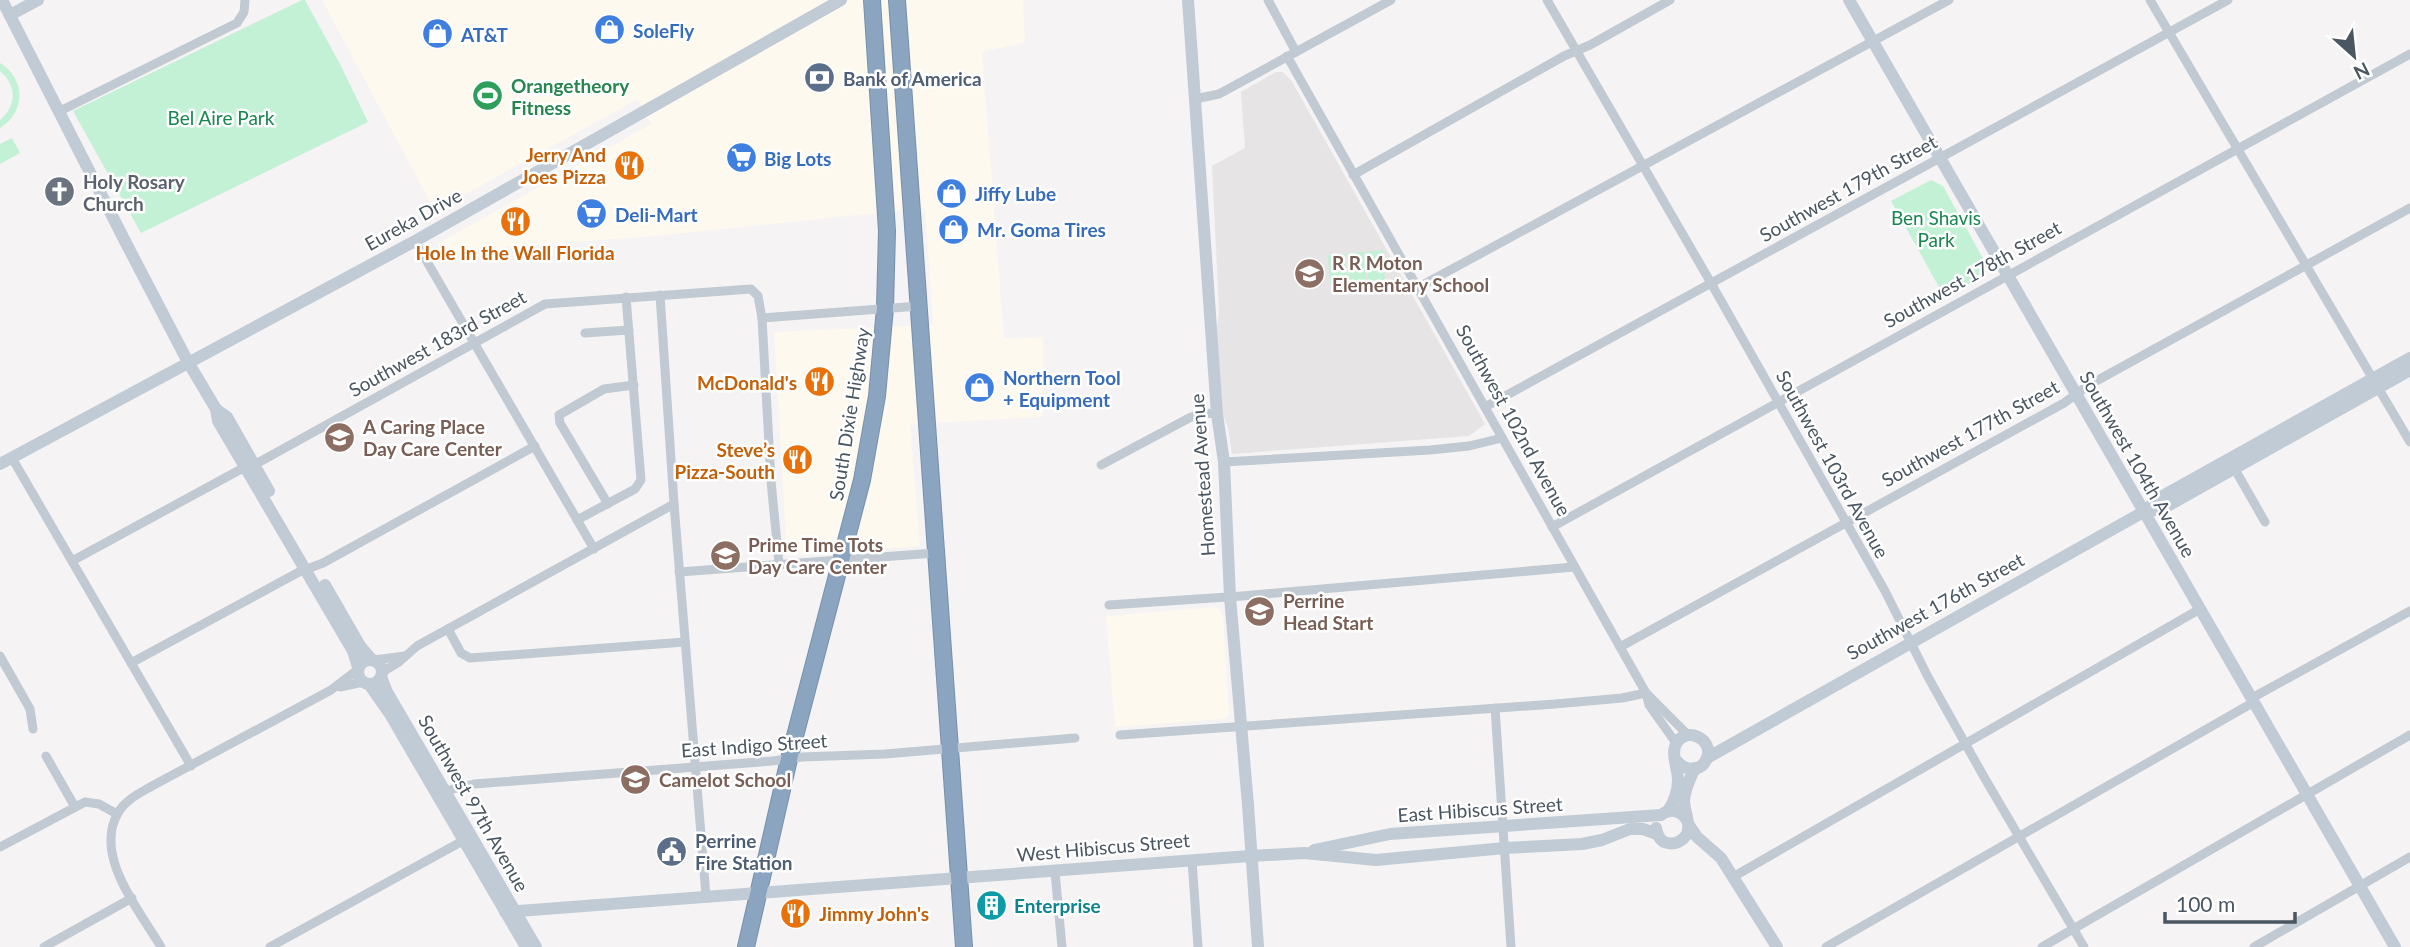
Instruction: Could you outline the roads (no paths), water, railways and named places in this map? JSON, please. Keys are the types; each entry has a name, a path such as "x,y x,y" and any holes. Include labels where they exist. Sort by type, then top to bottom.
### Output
{"highway":[{"name":"South Dixie Highway","path":"746,947 789,759 842,560 870,441 886,308 887,231 872,0"},
{"path":"897,0 964,947"},
{"path":"887,231 913,229"}],"street":[{"name":"Southwest 97th Avenue","path":"2,0 188,362 216,409 227,417 249,466 309,568 353,651 362,676 379,696 440,792 510,911 536,947"},
{"path":"10,15 38,0"},
{"path":"60,111 237,23 243,16 245,0"},
{"name":"Eureka Drive","path":"0,464 415,241 841,0"},
{"name":"Homestead Avenue","path":"1188,0 1217,414 1224,462 1230,597 1258,947"},
{"name":"Southwest 102nd Avenue","path":"1268,0 1292,54 1353,174 1646,693 1649,705 1676,743"},
{"path":"1195,99 1219,94 1378,3 1391,0"},
{"name":"Southwest 103rd Avenue","path":"1547,0 1712,284 1885,591 1966,744 2084,947"},
{"path":"1353,174 1670,0"},
{"name":"Southwest 104th Avenue","path":"1849,0 2395,947"},
{"path":"1417,288 1949,0"},
{"path":"2150,0 2410,442"},
{"name":"Southwest 179th Street","path":"1485,407 2228,0"},
{"name":"Southwest 178th Street","path":"1552,527 2410,54"},
{"name":"Southwest 177th Street","path":"1620,647 2410,208"},
{"path":"415,241 594,549"},
{"name":"Southwest 183rd Street","path":"72,561 548,303 751,289 758,296 762,318"},
{"path":"660,295 706,897"},
{"path":"578,520 635,489 641,480 626,297"},
{"path":"779,564 771,481 762,318 919,306"},
{"path":"585,333 629,330"},
{"name":"Southwest 176th Street","path":"1707,758 2145,511 2162,509 2232,464 2376,383 2410,358"},
{"name":"Southwest 176th Street","path":"2376,383 2410,370"},
{"path":"608,504 560,424 559,415 604,389 634,385"},
{"path":"1101,466 1198,414 1217,414"},
{"path":"1224,462 1469,446 1502,438"},
{"path":"131,663 535,446"},
{"path":"12,458 191,766"},
{"path":"2232,464 2265,522"},
{"path":"161,947 118,874 111,854 111,835 117,814 138,794 331,690 362,676 376,682 417,646 674,504"},
{"path":"680,572 935,553"},
{"path":"1109,605 1574,567"},
{"name":"Southwest 97th Avenue","path":"309,568 372,660"},
{"path":"1729,873 1966,744 2200,609"},
{"path":"1826,947 2410,611"},
{"path":"449,629 461,653 470,658 685,642"},
{"path":"362,676 363,661 405,656"},
{"path":"1,659 30,709 33,729"},
{"path":"372,660 379,664 382,675"},
{"name":"Southwest 97th Avenue","path":"382,675 387,692 440,792"},
{"path":"1120,735 1622,698 1646,693"},
{"name":"Southwest 102nd Avenue","path":"1646,693 1688,735"},
{"path":"1495,708 1511,947"},
{"path":"1676,760 1684,768 1700,766 1707,758 1705,742 1695,735 1688,735 1676,743 1674,755 1678,785 1673,802 1656,823 1657,834 1664,842 1693,845 1729,873"},
{"name":"Southwest 176th Street","path":"1705,742 1744,735"},
{"path":"2042,947 2410,735"},
{"name":"East Indigo Street","path":"440,792 474,784 1075,738"},
{"path":"46,756 75,807"},
{"path":"1679,842 1687,835 1685,795 1695,768"},
{"path":"0,847 85,802 95,802 117,814"},
{"path":"1664,813 1679,812 1697,837 1720,859 1777,947"},
{"name":"East Hibiscus Street","path":"1304,853 1390,834 1664,813"},
{"name":"East Hibiscus Street","path":"1250,856 1304,853 1376,860 1582,844 1602,840 1630,829 1643,829 1657,834"},
{"path":"270,947 468,839"},
{"name":"West Hibiscus Street","path":"960,878 1250,856"},
{"path":"2254,947 2410,856"},
{"path":"1192,860 1198,947"},
{"path":"1055,872 1062,947"},
{"path":"510,911 960,878"},
{"path":"44,947 132,898"},
{"name":"Southwest 97th Avenue","path":"510,911 526,947"}],"place":[{"name":"SoleFly","path":"610,30"},
{"name":"AT&T","path":"438,34"},
{"name":"Bank of America","path":"820,78"},
{"name":"Orangetheory Fitness","path":"488,96"},
{"name":"Big Lots","path":"741,158"},
{"name":"Jerry And Joes Pizza","path":"629,165"},
{"name":"Holy Rosary Church","path":"60,192"},
{"name":"Jiffy Lube","path":"952,193"},
{"name":"Deli-Mart","path":"592,214"},
{"name":"Hole In the Wall Florida","path":"515,221"},
{"name":"Mr. Goma Tires","path":"954,229"},
{"name":"R R Moton Elementary School","path":"1309,273"},
{"name":"McDonald's","path":"820,382"},
{"name":"Northern Tool + Equipment","path":"980,388"},
{"name":"A Caring Place Day Care Center","path":"340,437"},
{"name":"Steve’s Pizza-South","path":"798,460"},
{"name":"Prime Time Tots Day Care Center","path":"725,555"},
{"name":"Perrine Head Start","path":"1260,611"},
{"name":"Camelot School","path":"636,779"},
{"name":"Perrine Fire Station","path":"672,851"},
{"name":"Enterprise","path":"991,905"},
{"name":"Jimmy John's","path":"796,913"}],"park label":[{"name":"Bel Aire Park","path":"221,117"},
{"name":"Ben Shavis Park","path":"1936,228"}]}
